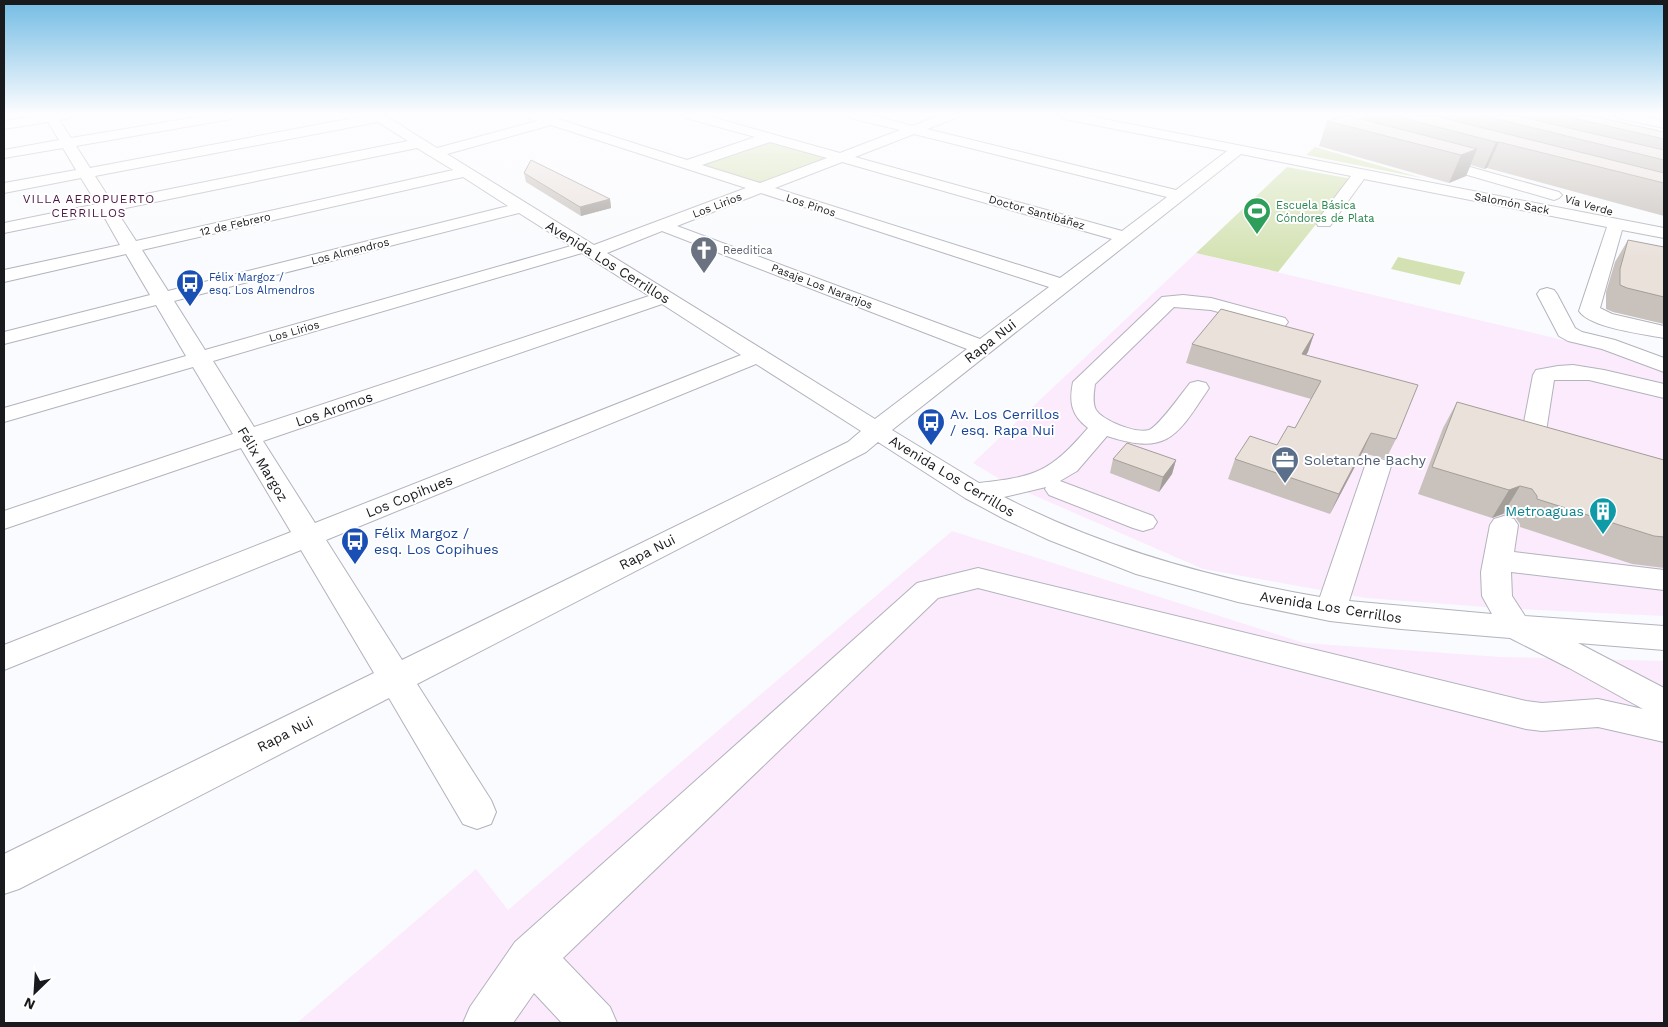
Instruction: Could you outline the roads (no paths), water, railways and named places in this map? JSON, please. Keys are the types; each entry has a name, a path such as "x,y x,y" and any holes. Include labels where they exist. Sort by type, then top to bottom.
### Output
{"street":[{"name":"Félix Margoz","path":"79,163 477,812"},
{"path":"4,188 138,163"},
{"path":"4,228 106,207 347,163"},
{"name":"Avenida Los Cerrillos","path":"452,163 974,492 1018,516 1065,537 1117,557 1191,580 1280,601 1331,610 1403,619 1664,638"},
{"name":"Los Pinos","path":"681,163 1062,285"},
{"path":"687,165 693,163"},
{"name":"Los Lirios","path":"4,415 199,358 589,250 663,226 826,163"},
{"name":"Doctor Santibáñez","path":"863,163 1124,237"},
{"path":"1050,163 1178,194"},
{"name":"Rapa Nui","path":"4,875 848,452 1220,163"},
{"name":"Salomón Sack","path":"1310,163 1664,233"},
{"name":"Vía Verde","path":"1442,163 1618,213 1664,222"},
{"name":"12 de Febrero","path":"4,276 466,172"},
{"path":"1324,222 1362,173"},
{"path":"1489,198 1493,185 1502,180"},
{"name":"Los Almendros","path":"4,338 522,207"},
{"path":"1616,223 1588,310 1606,319 1664,332"},
{"name":"Pasaje Los Naranjos","path":"663,226 982,347"},
{"path":"1547,294 1566,332 1608,344 1664,365"},
{"name":"Los Aromos","path":"4,520 665,298"},
{"path":"1198,388 1160,434 1144,437 1102,427 1089,419 1082,410 1081,396 1084,382 1169,301 1208,302 1278,322"},
{"name":"Los Copihues","path":"4,658 758,356"},
{"path":"1533,438 1544,375 1558,371 1577,372 1664,391"},
{"path":"1065,537 1059,519 1061,479 1102,427"},
{"path":"1331,610 1378,466"},
{"path":"974,492 1022,484 1044,478 1061,479 1143,522"},
{"path":"1504,525 1496,572 1497,596 1515,627 1581,659 1664,704"},
{"path":"1498,560 1664,580"},
{"path":"486,1023 531,958 928,590 978,578 1526,715 1542,718 1598,713 1664,728"},
{"path":"531,958 594,1023"}],"place":[{"name":"Escuela Básica Cóndores de Plata","path":"1257,235"},
{"name":"Reeditica","path":"704,274"},
{"name":"Félix Margoz / esq. Los Almendros","path":"190,307"},
{"name":"Av. Los Cerrillos / esq. Rapa Nui","path":"931,446"},
{"name":"Soletanche Bachy","path":"1285,484"},
{"name":"Metroaguas","path":"1603,535"},
{"name":"Félix Margoz / esq. Los Copihues","path":"355,565"}],"district":[{"name":"VILLA AEROPUERTO CERRILLOS","path":"89,206"}]}
